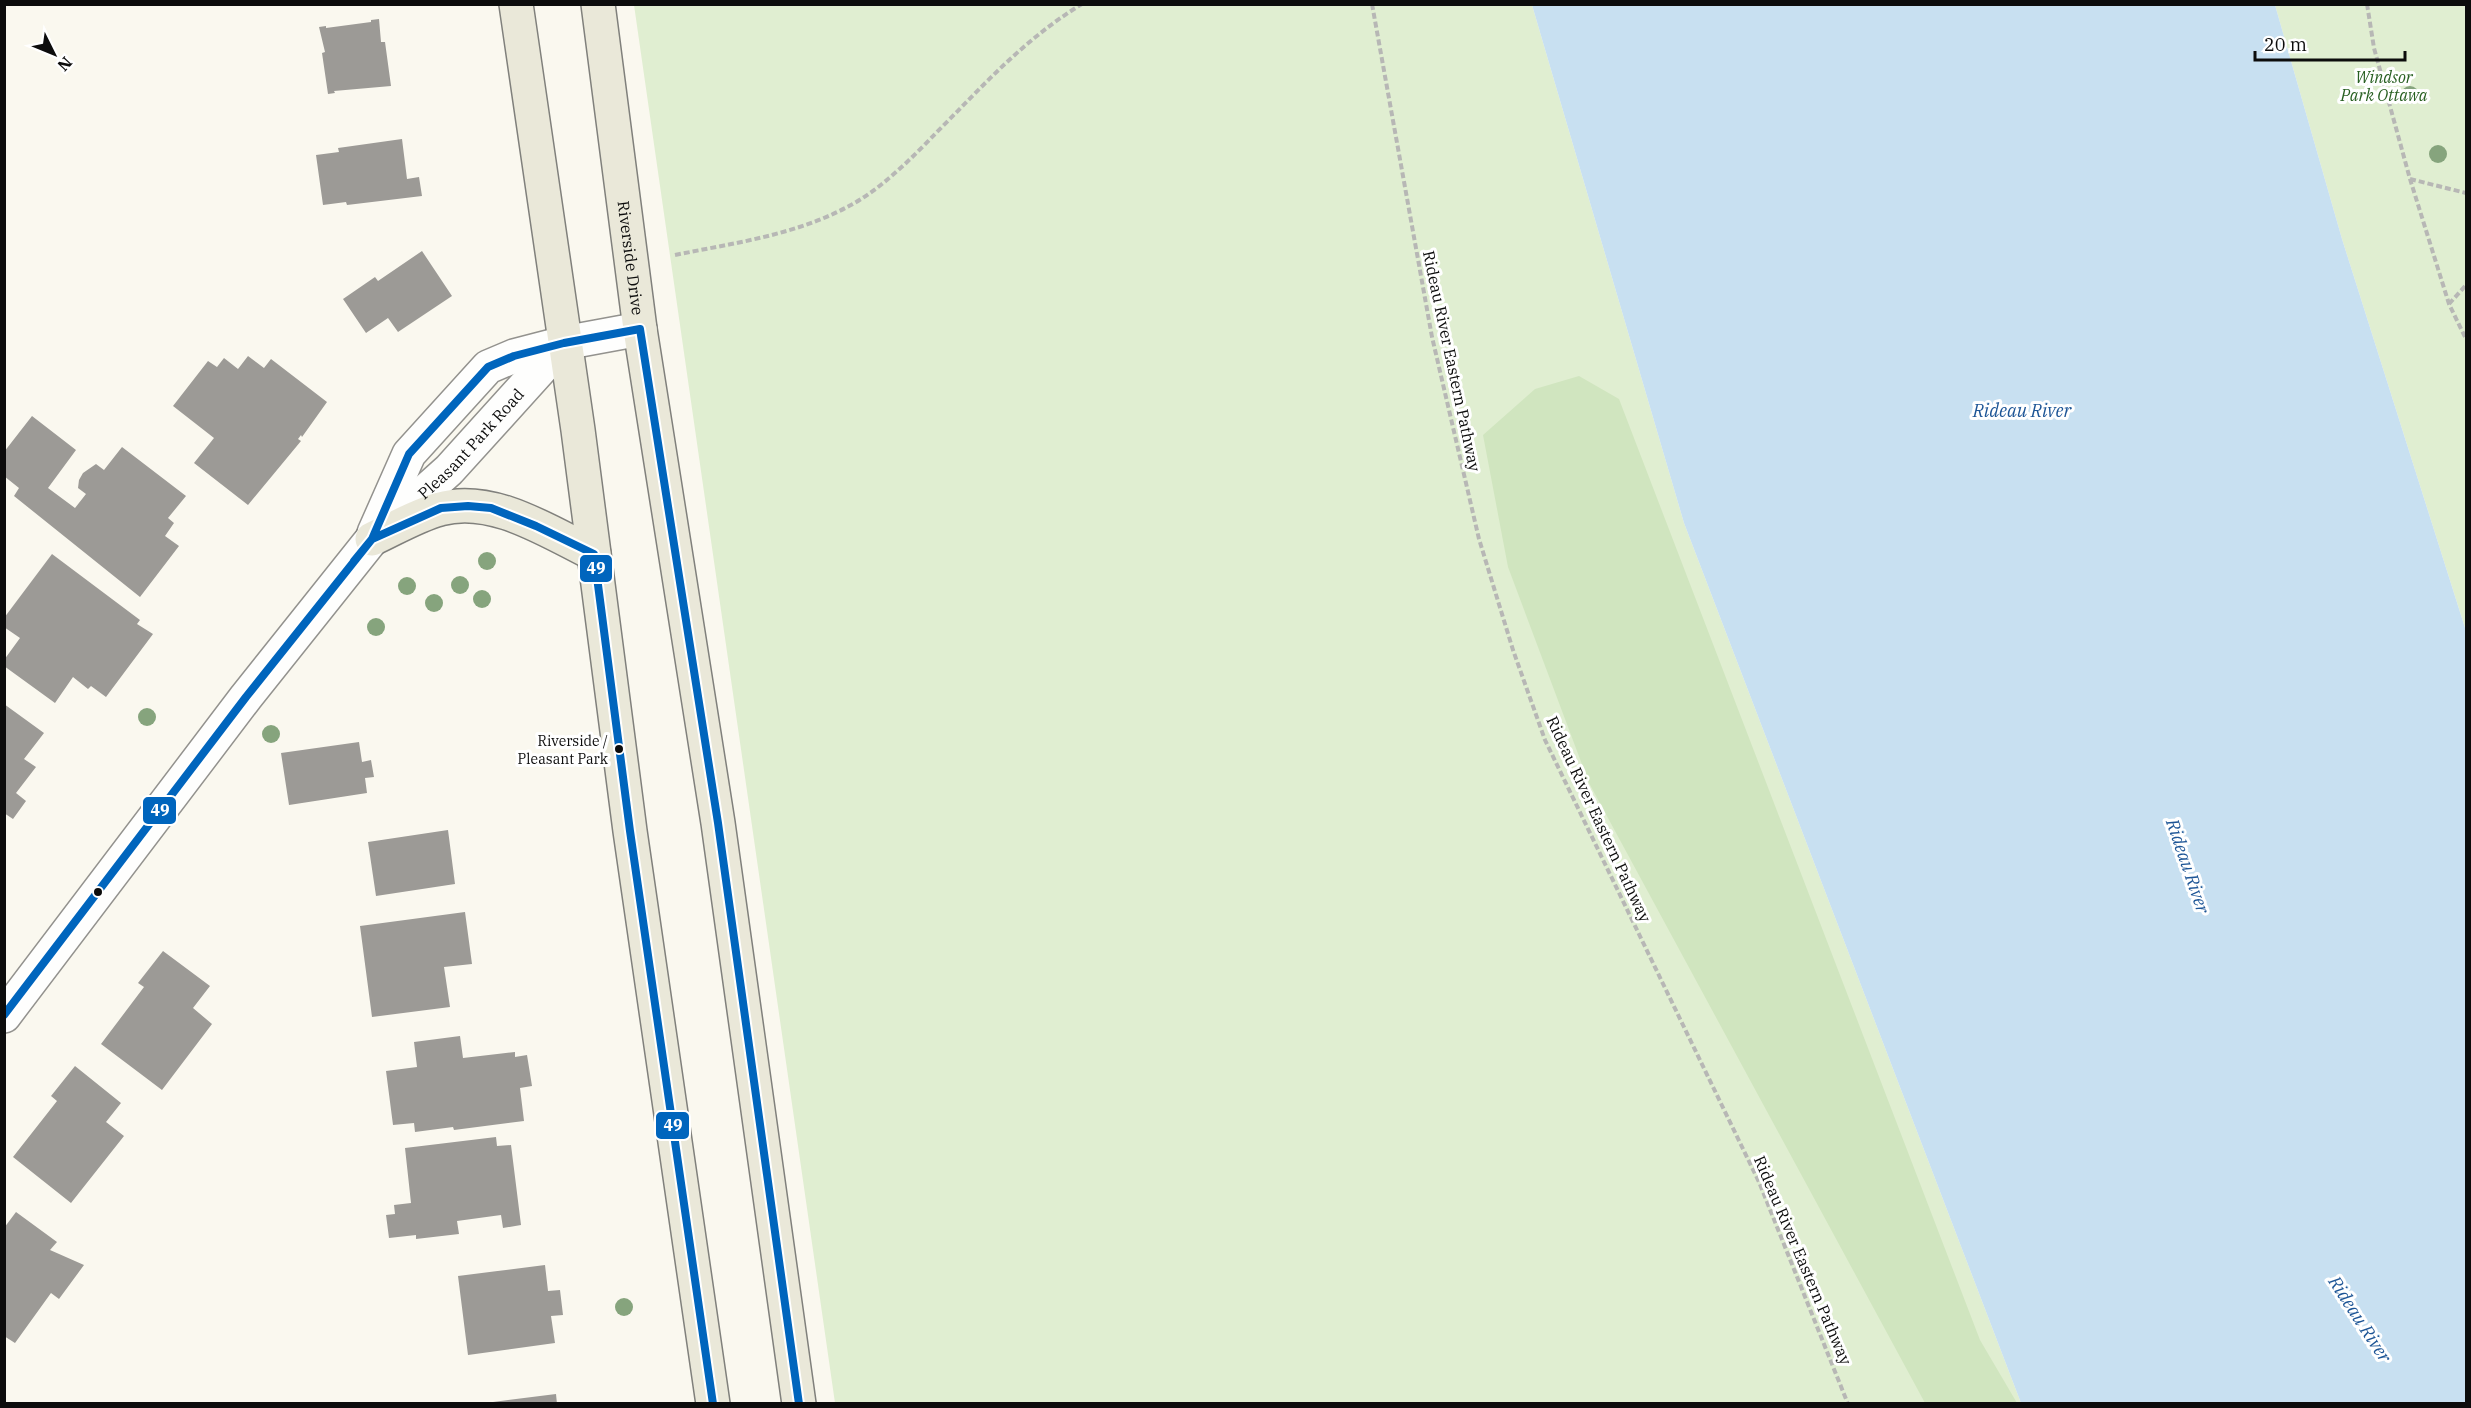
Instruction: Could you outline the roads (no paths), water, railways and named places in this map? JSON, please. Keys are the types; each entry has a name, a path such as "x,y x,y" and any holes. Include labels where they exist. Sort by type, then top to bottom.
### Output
{"main road":[{"path":"516,4 594,554 630,831 713,1404"},
{"name":"Riverside Drive","path":"598,4 640,329 718,823 799,1404"},
{"path":"372,539 441,508 468,506 491,508 536,526 594,554"}],"street":[{"path":"564,343 640,329"},
{"name":"Pleasant Park Road","path":"4,1016 246,697 372,539 449,470 564,343"}],"water":[{"name":"Rideau River","path":"1532,5 2275,5 2342,239 2466,631 2466,1403 2021,1403 1684,523"}],"place":[{"name":"Riverside / Pleasant Park","path":"619,749"}],"park label":[{"name":"Windsor Park Ottawa","path":"2384,86"}]}
